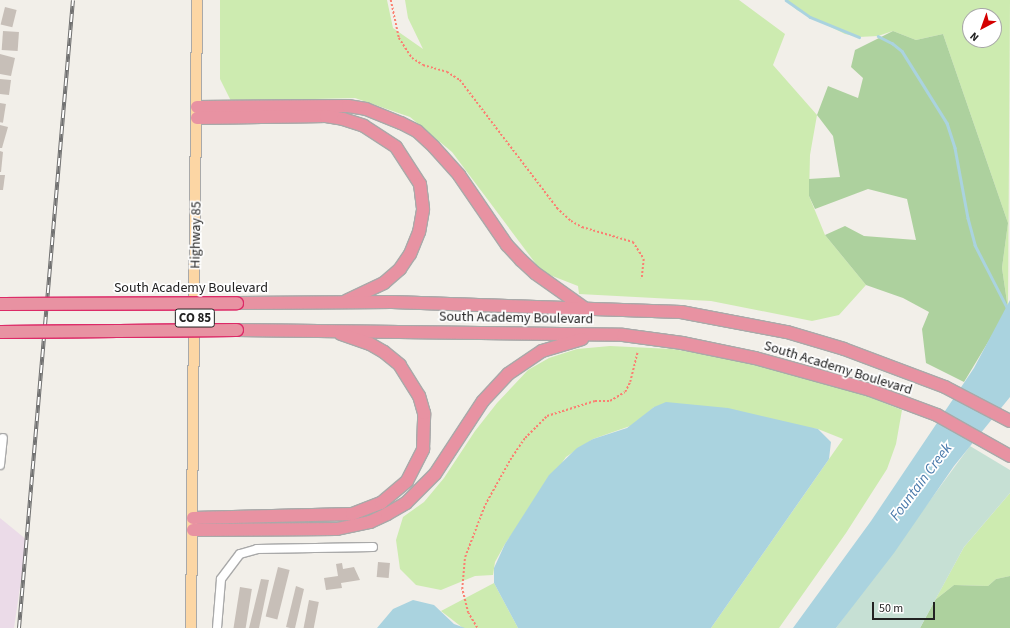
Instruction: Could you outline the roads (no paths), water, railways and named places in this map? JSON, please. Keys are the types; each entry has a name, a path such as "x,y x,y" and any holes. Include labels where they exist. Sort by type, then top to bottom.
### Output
{"highway":[{"path":"197,112 348,106 366,109 417,131 434,147 459,175 507,245 535,273 583,307"},
{"path":"197,112 326,116 343,119 364,126 396,147 420,184 423,210 419,232 410,254 400,269 384,282 343,303"},
{"name":"South Academy Boulevard","path":"0,304 343,303 583,307 681,312 787,332 844,349 945,387 1010,421"},
{"path":"193,518 352,514 381,503 407,481 423,449 425,431 424,413 412,381 400,365 384,352 355,338 324,329"},
{"name":"South Academy Boulevard","path":"0,332 324,329 623,335 682,343 755,358 836,380 906,404 944,419 1010,456"},
{"path":"193,530 337,529 370,522 406,503 419,492 435,474 483,401 524,362 542,351 573,340 623,335"}],"main road":[{"name":"Highway 85","path":"193,518 197,0"},
{"name":"CO 85","path":"191,628 193,518"}],"lane":[{"path":"0,465 3,438"},
{"path":"217,628 221,579 240,554 257,549 373,548"}],"water":[{"name":"Fountain Creek","path":"1010,300 1010,397 954,466 894,553 836,628 793,628 871,521 974,368"},
{"path":"666,402 728,408 818,429 831,442 829,459 711,628 518,628 494,583 494,568 505,544 549,475 577,448 593,439 627,428 654,407"},
{"path":"413,600 434,605 454,624 465,628 377,628 393,609"}],"waterway":[{"path":"786,0 810,17 859,37"},
{"path":"878,36 892,43 902,51 947,123 955,148 968,218 975,245 1010,313"}],"railway":[{"path":"19,628 73,0"}]}
